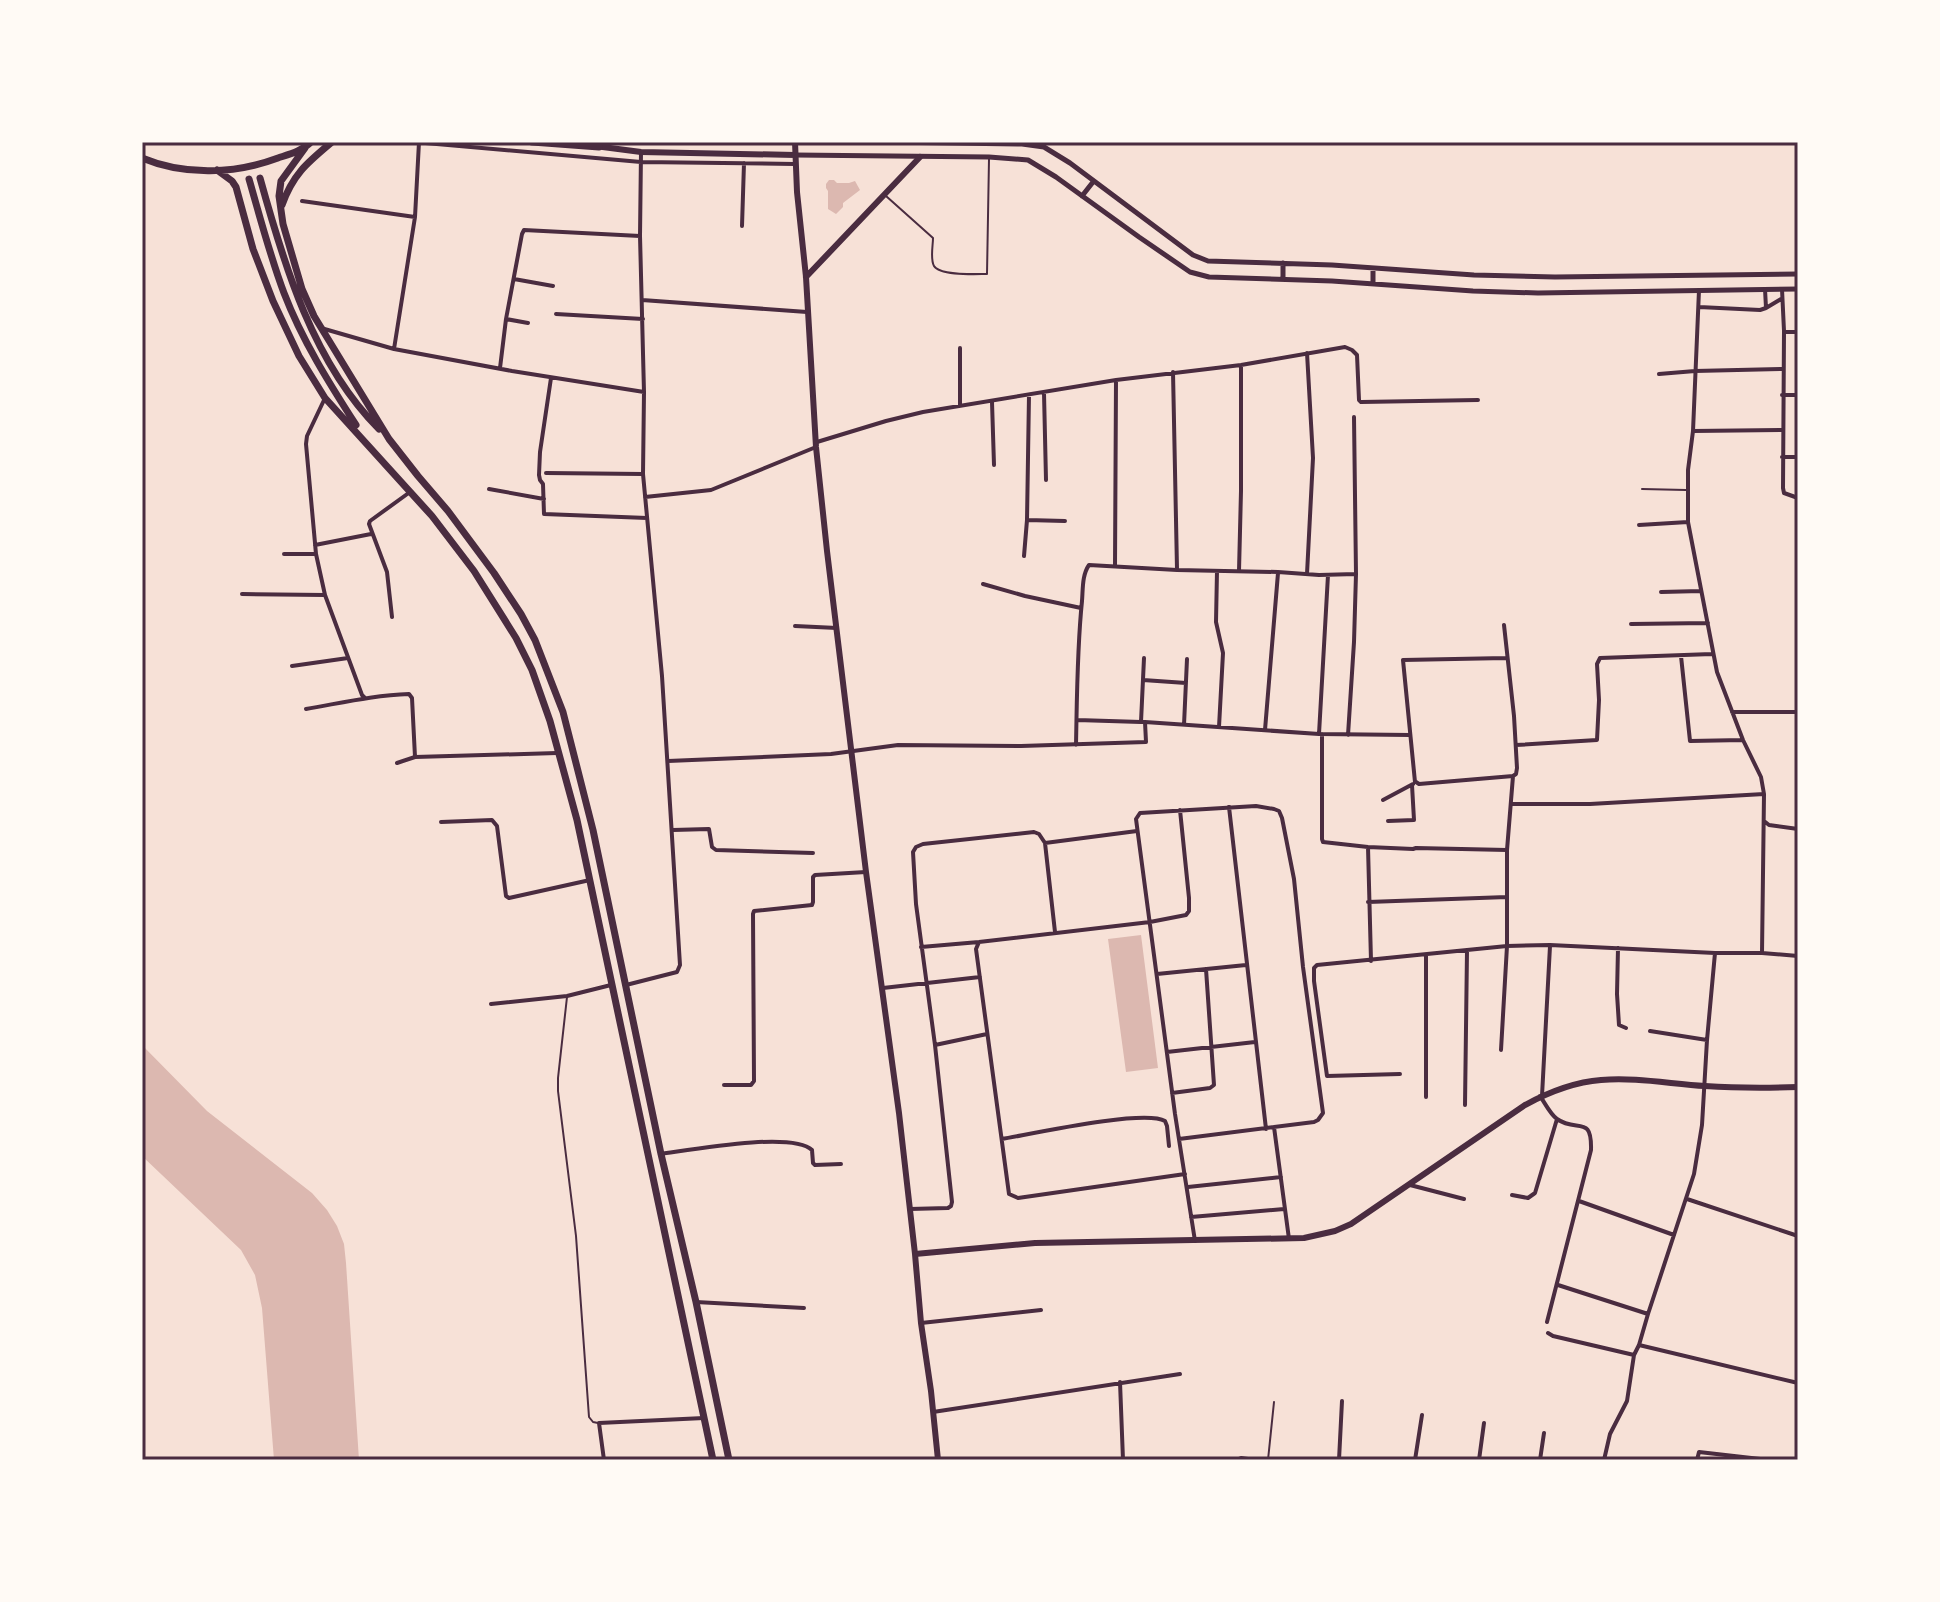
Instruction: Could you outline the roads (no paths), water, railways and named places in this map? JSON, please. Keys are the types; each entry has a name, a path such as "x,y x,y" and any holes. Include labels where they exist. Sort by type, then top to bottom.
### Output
{"highway":[{"path":"280,208 294,177 332,142"},
{"path":"532,142 565,150 599,147"},
{"path":"308,145 281,181 279,196 302,289 321,328 389,439"},
{"path":"142,158 175,168 217,170 263,164 308,145"},
{"path":"217,170 236,187 253,249 273,301 299,356 325,398 372,447 466,560 507,622 540,690 577,820 713,1460"},
{"path":"260,178 295,292 319,343 361,409 448,511 494,573 535,640 554,685 576,756 593,830 729,1460"},
{"path":"249,179 267,245 310,350 372,447"},
{"path":"693,1369 710,1366"}],"main road":[{"path":"577,142 641,152 795,155"},
{"path":"795,142 816,444 938,1460"},
{"path":"806,277 920,157"},
{"path":"915,1254 1035,1243 1314,1237 1351,1224 1468,1142 1541,1096 1575,1085 1602,1079 1704,1086 1798,1087"}],"street":[{"path":"394,349 415,217 416,142 565,150 641,162 795,164"},
{"path":"887,142 1034,145 1052,152 1200,259 1474,275 1798,274"},
{"path":"626,985 679,970 662,676 643,474 641,152"},
{"path":"795,155 1028,160 1190,272 1209,277 1538,293 1798,289"},
{"path":"742,226 744,163"},
{"path":"1082,196 1093,182"},
{"path":"302,201 415,217"},
{"path":"500,368 506,319 524,230 640,236"},
{"path":"1283,263 1283,279"},
{"path":"1373,268 1373,284"},
{"path":"514,279 553,286"},
{"path":"1765,289 1766,308"},
{"path":"1782,289 1784,493 1798,498"},
{"path":"1699,290 1688,522 1712,654 1743,740 1761,777 1764,794 1762,953"},
{"path":"1698,307 1757,311 1782,298"},
{"path":"642,300 807,312"},
{"path":"556,314 643,319"},
{"path":"506,319 528,323"},
{"path":"321,328 394,349 644,392"},
{"path":"1784,331 1798,332"},
{"path":"645,497 711,490 816,444 886,421 1116,380 1241,365 1345,347 1358,357 1359,400 1363,403 1478,400"},
{"path":"960,348 960,406"},
{"path":"1307,353 1313,458 1307,574"},
{"path":"1239,571 1241,365"},
{"path":"1659,374 1783,369"},
{"path":"1173,372 1177,570"},
{"path":"551,378 540,452 539,475 543,484 545,514 647,518"},
{"path":"1115,566 1116,380"},
{"path":"1044,393 1046,480"},
{"path":"1024,556 1029,395"},
{"path":"1782,395 1798,395"},
{"path":"325,398 306,444 314,545 325,595 365,698"},
{"path":"992,402 994,465"},
{"path":"1348,735 1356,574 1354,417"},
{"path":"1693,431 1782,430"},
{"path":"1782,457 1798,457"},
{"path":"546,473 643,474"},
{"path":"489,489 544,499"},
{"path":"392,617 387,572 369,526 370,521 411,492"},
{"path":"1027,520 1065,521"},
{"path":"1639,525 1688,522"},
{"path":"314,545 371,534"},
{"path":"284,554 316,554"},
{"path":"1076,745 1077,671 1086,567 1092,564 1177,570 1356,574"},
{"path":"1217,571 1216,622 1223,653 1219,727"},
{"path":"1265,730 1278,572"},
{"path":"1328,575 1320,734 1322,841 1368,847 1507,850"},
{"path":"983,584 1081,608"},
{"path":"1661,592 1701,591"},
{"path":"242,594 325,595"},
{"path":"1631,624 1708,623"},
{"path":"1501,1050 1507,946 1507,850 1513,776 1517,771 1504,625"},
{"path":"795,626 837,628"},
{"path":"1516,745 1597,740 1597,664 1600,658 1712,654"},
{"path":"1681,656 1690,741 1743,740"},
{"path":"292,666 348,658"},
{"path":"668,761 851,752 898,745 1146,742 1143,722 1144,658"},
{"path":"1388,821 1414,820 1403,660 1507,658"},
{"path":"1184,725 1187,659"},
{"path":"1143,680 1186,683"},
{"path":"306,709 365,698 412,696 415,757"},
{"path":"1732,712 1798,712"},
{"path":"1077,720 1320,734 1410,735"},
{"path":"397,763 415,757 559,753"},
{"path":"1383,800 1413,784 1513,776"},
{"path":"1511,804 1590,804 1764,794"},
{"path":"1179,1139 1314,1122 1323,1113 1294,879 1282,818 1279,811 1274,809 1256,806 1180,810 1140,813 1136,819 1172,1093 1179,1139 1185,1174 1195,1241"},
{"path":"1229,807 1266,1129"},
{"path":"921,947 1150,922 1186,915 1189,911 1180,810"},
{"path":"441,822 492,820 497,826 506,896 509,898 590,880"},
{"path":"1764,821 1769,825 1798,829"},
{"path":"673,830 709,829 712,847 716,850 813,853"},
{"path":"1045,843 1137,831"},
{"path":"909,1209 948,1208 952,1202 921,947 912,857 916,847 1034,832 1045,843 1055,932"},
{"path":"1368,847 1371,961"},
{"path":"724,1085 746,1086 754,1081 754,911 812,905 815,875 866,872"},
{"path":"1368,902 1507,897"},
{"path":"979,942 976,949 1009,1194 1018,1198 1185,1174"},
{"path":"1400,1074 1327,1076 1314,981 1317,965 1507,946 1550,945 1798,956"},
{"path":"1547,1322 1579,1201 1592,1135 1588,1129 1557,1119 1541,1096 1550,945"},
{"path":"1618,948 1619,1025 1626,1028"},
{"path":"1465,1105 1467,951"},
{"path":"1604,1460 1610,1434 1627,1401 1634,1355 1697,1164 1715,953"},
{"path":"1426,956 1426,1097"},
{"path":"1156,975 1246,965"},
{"path":"1172,1093 1213,1086 1206,969"},
{"path":"883,988 980,977"},
{"path":"1305,983 1314,981"},
{"path":"491,1004 567,996 611,985"},
{"path":"1650,1031 1707,1040"},
{"path":"935,1045 987,1034"},
{"path":"1167,1052 1255,1042"},
{"path":"1002,1139 1096,1122 1152,1117 1165,1121 1169,1146"},
{"path":"1512,1195 1528,1198 1535,1193 1557,1119"},
{"path":"1274,1127 1289,1239"},
{"path":"661,1154 739,1142 803,1144 812,1150 815,1165 841,1164"},
{"path":"1187,1187 1281,1177"},
{"path":"1410,1185 1464,1199"},
{"path":"1687,1199 1798,1236"},
{"path":"1579,1201 1674,1235"},
{"path":"1191,1217 1284,1209"},
{"path":"1558,1285 1648,1314"},
{"path":"696,1302 804,1308"},
{"path":"921,1323 1041,1310"},
{"path":"1548,1333 1634,1355"},
{"path":"1639,1345 1798,1383"},
{"path":"933,1412 1180,1374"},
{"path":"1120,1382 1123,1460"},
{"path":"1339,1460 1342,1401"},
{"path":"1415,1460 1422,1415"},
{"path":"604,1460 599,1423 704,1418"},
{"path":"1479,1460 1484,1423"},
{"path":"1540,1460 1544,1433"},
{"path":"1697,1460 1699,1452 1769,1460"},
{"path":"1238,1459 1255,1460"}],"lane":[{"path":"884,195 933,238 934,267 943,272 987,274 989,157"},
{"path":"1642,489 1688,490"},
{"path":"567,996 558,1091 576,1236 589,1417 599,1423"},
{"path":"1268,1460 1274,1402"}]}
